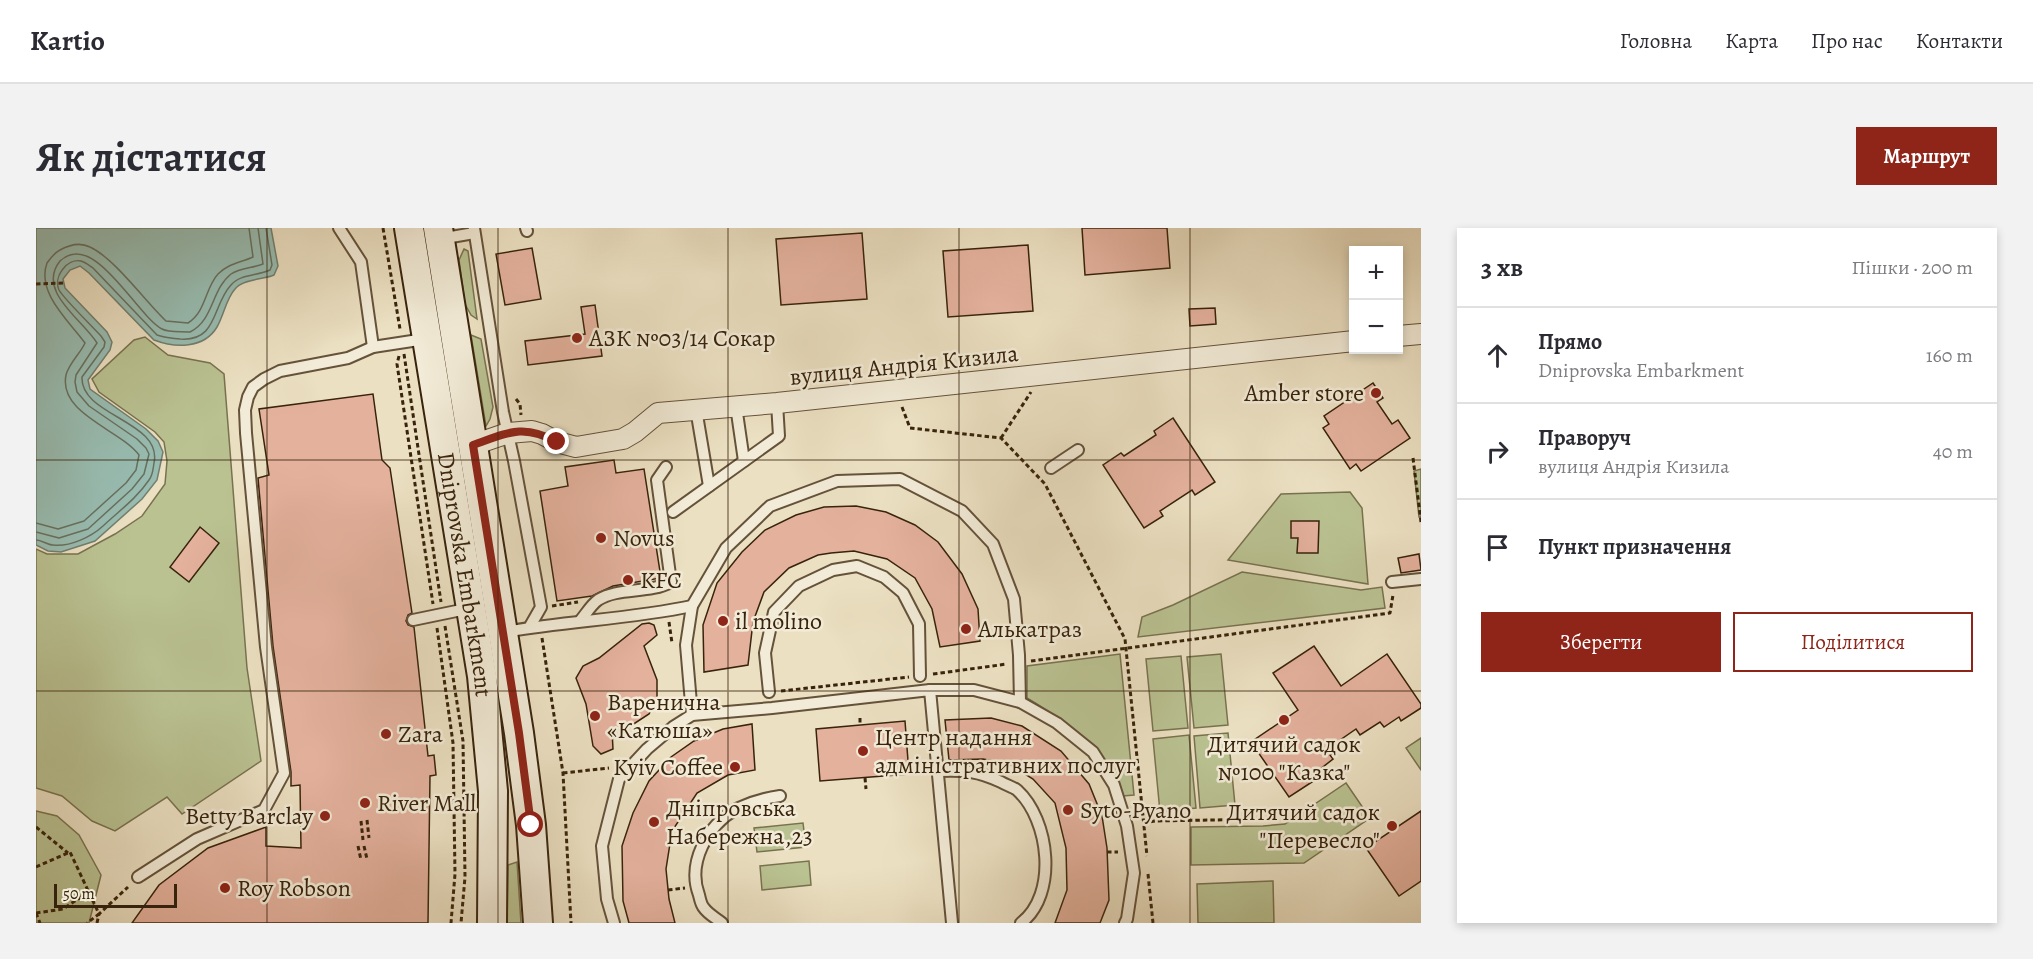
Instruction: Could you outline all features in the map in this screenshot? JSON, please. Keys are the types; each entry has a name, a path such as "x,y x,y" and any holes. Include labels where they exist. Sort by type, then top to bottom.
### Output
{"main road":[{"name":"Dniprovska Embarkment","path":"409,228 415,340 472,608 482,676 493,791 492,923"},
{"name":"Dniprovska Embarkment","path":"438,233 473,445 524,629 527,788 538,923"}],"street":[{"path":"1403,336 1421,334"},
{"name":"вулиця Андрія Кизила","path":"473,445 508,433 532,431 576,447 623,439 658,413 1042,376 1221,354 1349,341"}],"lane":[{"path":"339,228 361,262 373,347"},
{"path":"438,233 474,230 508,433 541,607 524,629"},
{"path":"138,877 197,839 264,810 284,773 258,571 246,433 245,410 253,387 280,371 348,358 373,347 415,340"},
{"path":"673,512 779,436 777,403"},
{"path":"736,406 744,461"},
{"path":"696,409 709,486"},
{"path":"1050,468 1078,450"},
{"path":"580,621 600,599 662,587 671,582 657,480 666,467"},
{"path":"692,715 686,645 692,606 726,548 770,506 837,481 900,479 962,511 993,544 1014,599 1020,663 1020,702"},
{"path":"769,692 765,653 774,612 799,586 833,570 857,566 884,577 903,593 919,624 920,676"},
{"path":"1392,582 1421,579"},
{"path":"524,629 692,606"},
{"path":"413,620 472,608"},
{"path":"930,690 952,923"},
{"path":"614,923 607,899 602,846 619,779 647,749 673,727 692,715 930,690 974,690 1020,702 1057,723 1093,752 1114,785 1127,826 1134,873 1125,923"},
{"path":"939,771 968,770 989,776 1017,790 1034,812 1045,847 1045,880 1037,905 1021,923"},
{"path":"722,923 703,907 695,884 695,864 705,842 719,822 735,810 759,799 780,796"}],"path":[{"path":"383,228 415,340 439,615 453,743 455,874 451,923"},
{"path":"36,284 64,283"},
{"path":"415,340 397,364 439,615 463,741 465,877 461,923"},
{"path":"1001,438 1042,376"},
{"path":"896,391 910,428 1001,438 1045,484 1125,639 1147,856"},
{"path":"1413,458 1421,522"},
{"path":"769,692 920,676 1390,613 1394,594 1403,593"},
{"path":"667,611 672,646"},
{"path":"524,629 563,773 571,923"},
{"path":"860,718 861,725"},
{"path":"563,773 608,769 614,766"},
{"path":"865,778 866,789"},
{"path":"1143,823 1270,819 1273,809"},
{"path":"368,820 369,838"},
{"path":"361,821 363,840"},
{"path":"36,827 70,852 90,891 99,914 98,923"},
{"path":"358,846 361,860"},
{"path":"364,846 367,859"},
{"path":"36,867 70,852"},
{"path":"1107,852 1119,852 1120,858"},
{"path":"1148,867 1153,923"},
{"path":"87,923 138,877"},
{"path":"40,923 36,913 63,909 90,891"}],"green space":[{"path":"464,249 468,251 477,319 471,315 465,304 459,260"},
{"path":"471,335 481,339 493,407 486,426"},
{"path":"145,337 168,355 210,363 224,374 247,668 261,761 182,814 167,797 115,831 92,821 62,796 36,788 36,549 47,554 78,554 142,516 165,484 167,461 164,442 155,432 99,392 92,379 134,340"},
{"path":"1421,469 1421,517 1419,517 1414,471"},
{"path":"1350,492 1362,508 1368,584 1228,560 1281,494"},
{"path":"1242,572 1361,590 1382,587 1385,608 1138,637 1142,617"},
{"path":"1120,654 1134,795 1123,796 1096,750 1058,717 1027,698 1027,666"},
{"path":"1221,654 1228,725 1194,728 1187,657"},
{"path":"1181,656 1188,728 1153,731 1146,659"},
{"path":"1228,733 1235,805 1200,808 1194,736"},
{"path":"1189,735 1196,808 1160,812 1153,739"},
{"path":"1421,738 1421,770 1406,748"},
{"path":"1346,783 1370,818 1304,863 1191,865 1191,827 1285,824"},
{"path":"36,811 57,816 79,835 101,875 89,923 36,923"},
{"path":"803,823 806,847 757,852 754,828"},
{"path":"809,861 811,885 762,890 760,866"},
{"path":"517,862 521,923 507,923 508,865"},
{"path":"1273,881 1274,923 1198,923 1197,884"}],"water":[{"path":"36,228 271,228 278,266 274,275 248,281 238,286 229,297 217,327 205,339 188,345 162,343 154,340 80,266 70,270 63,279 65,288 107,332 112,342 110,350 88,380 90,389 146,429 158,441 163,452 157,480 142,499 95,541 61,552 48,551 36,545"}],"building":[{"path":"1082,228 1167,228 1170,268 1085,275"},
{"path":"862,233 867,299 781,305 776,239"},
{"path":"1028,245 1033,311 948,317 943,251"},
{"path":"532,248 541,299 505,305 496,254"},
{"name":"АЗК №03/14 Сокар","path":"595,305 602,356 528,365 525,341 585,334 581,307"},
{"path":"1215,308 1216,324 1190,326 1189,309"},
{"path":"1373,383 1383,398 1377,402 1392,424 1398,420 1410,438 1361,471 1356,464 1350,469 1323,428 1329,424 1324,416"},
{"path":"373,394 382,460 390,468 412,613 408,615 406,621 408,625 414,627 428,756 434,755 436,775 430,776 428,923 132,923 159,885 208,848 266,827 266,846 301,848 300,785 291,786 273,646 258,478 269,475 259,409"},
{"path":"1173,418 1215,482 1195,495 1192,490 1160,511 1163,516 1144,528 1103,465 1121,453 1124,456 1156,435 1154,431"},
{"name":"Novus","path":"614,460 616,473 644,469 661,578 613,586 592,596 557,601 540,491 568,486 565,467"},
{"path":"856,506 886,512 915,525 938,542 962,574 978,609 980,641 940,647 932,609 915,578 887,559 854,551 831,553 818,555 789,568 764,592 753,622 748,665 704,672 703,625 717,583 742,552 765,530 796,515 824,507"},
{"path":"1291,521 1319,521 1318,553 1297,553 1298,538 1291,538"},
{"path":"200,527 219,543 189,582 170,567"},
{"path":"1419,554 1421,570 1401,573 1398,558"},
{"path":"642,624 654,625 657,635 644,646 657,680 657,699 649,714 629,727 612,731 613,749 601,754 593,746 586,704 576,678 583,666 599,658"},
{"path":"1314,646 1341,686 1387,654 1421,704 1421,708 1401,721 1399,717 1384,727 1380,722 1360,735 1356,729 1333,745 1337,751 1330,755 1333,759 1309,778 1312,782 1289,797 1251,742 1298,710 1273,673"},
{"path":"991,718 1022,726 1061,751 1089,784 1102,816 1107,848 1109,900 1100,923 1055,923 1067,890 1066,848 1055,803 1033,779 1009,764 983,759 949,760 945,720"},
{"name":"Центр надання адміністративних послуг","path":"905,721 909,774 820,781 816,729"},
{"name":"Дніпровська Набережна,23","path":"752,724 755,770 728,775 697,793 672,831 666,869 669,899 675,923 629,923 623,901 622,846 633,813 649,781 671,757 694,741 723,729"},
{"path":"1421,811 1421,881 1399,896 1366,848"}],"place":[{"name":"АЗК №03/14 Сокар","path":"577,338"},
{"name":"Amber store","path":"1376,393"},
{"name":"Novus","path":"601,538"},
{"name":"KFC","path":"628,580"},
{"name":"il molino","path":"723,621"},
{"name":"Алькатраз","path":"966,629"},
{"name":"Варенична «Катюша»","path":"595,716"},
{"name":"Дитячий садок №100 \"Казка\"","path":"1284,720"},
{"name":"Zara","path":"386,734"},
{"name":"Центр надання адміністративних послуг","path":"863,751"},
{"name":"Kyiv Coffee","path":"735,767"},
{"name":"River Mall","path":"365,803"},
{"name":"Syto-Pyano","path":"1068,810"},
{"name":"Betty Barclay","path":"325,816"},
{"name":"Дніпровська Набережна,23","path":"654,822"},
{"name":"Дитячий садок \"Перевесло\"","path":"1392,826"},
{"name":"Roy Robson","path":"225,888"}],"route":[{"path":"531,825 519,733 473,445 508,433 523,431 542,434 557,442"}]}
